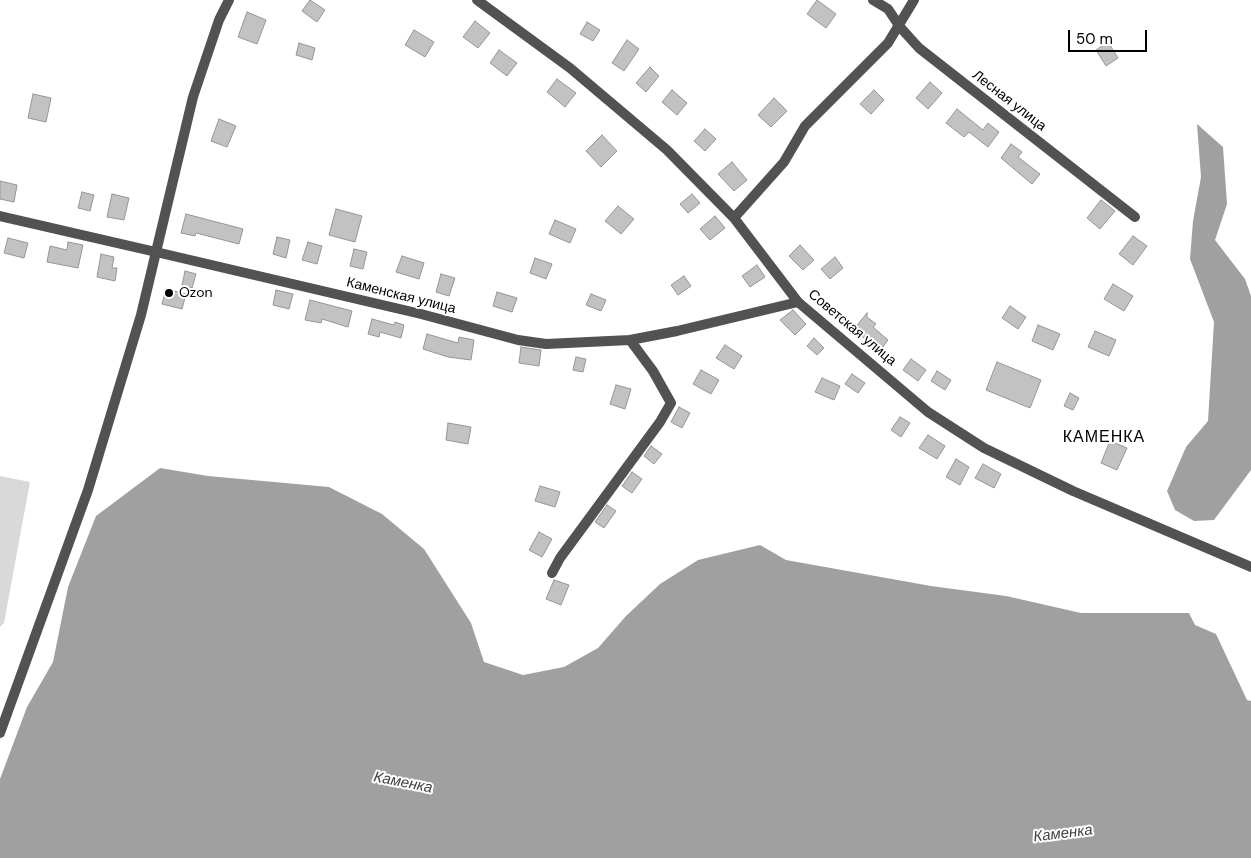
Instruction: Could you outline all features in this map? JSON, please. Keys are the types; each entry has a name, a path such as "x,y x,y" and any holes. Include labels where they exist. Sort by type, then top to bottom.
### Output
{"street":[{"path":"0,733 88,490 141,314 193,97 219,20 229,0"},
{"name":"Советская улица","path":"477,0 570,68 666,150 734,218 798,302 837,332 928,412 984,448 1073,491 1251,567"},
{"name":"Лесная улица","path":"873,0 888,8 900,27 919,48 1135,216"},
{"path":"734,218 784,162 804,126 888,43 900,27 914,0"},
{"name":"Каменская улица","path":"0,216 421,314 518,340 546,344 630,340 677,331 798,302"},
{"path":"552,573 560,558 660,422 671,403 630,340"}],"shaded area":[{"path":"0,476 30,482 4,623 0,627"}],"water":[{"path":"1197,124 1223,147 1227,204 1215,240 1245,279 1251,296 1251,470 1214,520 1194,521 1175,510 1167,491 1186,447 1208,421 1214,322 1190,259 1193,221 1201,177"},
{"name":"Каменка","path":"160,468 208,476 329,487 382,514 424,549 471,623 484,662 523,675 564,667 598,648 626,616 660,584 698,560 760,545 786,560 931,586 1006,596 1081,613 1189,613 1195,625 1216,634 1247,700 1251,701 1251,858 0,858 0,779 27,707 53,662 68,587 96,516"}],"building":[{"path":"310,0 325,10 317,22 302,11"},
{"path":"817,0 836,14 826,28 807,14"},
{"path":"247,12 266,20 257,44 238,37"},
{"path":"475,21 490,33 478,48 463,37"},
{"path":"587,22 600,30 593,41 580,34"},
{"path":"414,30 434,42 425,57 405,45"},
{"path":"627,40 639,49 624,71 612,63"},
{"path":"1108,42 1118,58 1106,66 1096,50"},
{"path":"299,43 315,48 312,60 296,55"},
{"path":"499,50 517,63 507,76 490,63"},
{"path":"650,67 659,76 646,92 636,83"},
{"path":"557,79 576,93 565,107 547,92"},
{"path":"930,82 942,93 928,109 916,98"},
{"path":"672,90 687,103 677,115 662,102"},
{"path":"874,90 884,100 871,114 860,104"},
{"path":"33,94 51,98 46,122 28,118"},
{"path":"774,98 787,111 771,127 758,115"},
{"path":"957,109 983,130 988,123 999,132 988,147 969,132 964,137 946,123"},
{"path":"219,119 236,126 227,147 211,141"},
{"path":"705,129 716,139 705,151 694,141"},
{"path":"602,135 617,151 601,167 586,151"},
{"path":"1011,144 1022,152 1018,157 1040,174 1032,184 1001,158"},
{"path":"732,162 747,180 734,191 718,174"},
{"path":"0,181 17,185 14,202 0,199"},
{"path":"82,192 94,195 90,211 78,208"},
{"path":"112,194 129,198 124,220 107,217"},
{"path":"692,194 700,203 688,213 680,204"},
{"path":"1101,200 1115,211 1100,229 1087,218"},
{"path":"618,206 634,219 621,234 605,221"},
{"path":"336,209 362,216 355,242 329,235"},
{"path":"186,214 243,229 239,244 196,233 195,236 181,233"},
{"path":"715,216 725,228 710,240 700,229"},
{"path":"555,220 576,229 570,243 549,234"},
{"path":"1133,236 1147,246 1133,265 1119,254"},
{"path":"277,237 290,240 286,258 273,254"},
{"path":"8,238 28,243 24,258 4,253"},
{"path":"68,242 83,245 78,268 47,262 50,246 67,250"},
{"path":"308,242 322,246 317,264 302,260"},
{"path":"800,245 814,260 803,270 789,256"},
{"path":"354,249 367,252 363,269 350,266"},
{"path":"101,254 114,257 112,268 117,268 115,281 97,277"},
{"path":"402,256 424,263 419,279 396,272"},
{"path":"835,257 843,268 830,279 821,269"},
{"path":"535,258 552,264 546,279 530,273"},
{"path":"757,265 765,277 750,287 742,276"},
{"path":"185,271 196,274 192,288 182,285"},
{"path":"441,274 455,278 449,296 436,292"},
{"path":"684,276 691,286 678,295 671,285"},
{"path":"1113,284 1133,296 1124,311 1104,299"},
{"path":"166,289 186,294 182,309 162,304"},
{"path":"276,290 293,294 289,309 273,305"},
{"path":"497,292 517,298 512,312 493,306"},
{"path":"591,294 606,300 601,311 586,305"},
{"path":"310,300 352,311 348,327 322,319 321,323 305,320"},
{"path":"1010,306 1026,317 1018,329 1002,318"},
{"path":"793,310 806,324 795,335 780,320"},
{"path":"867,313 867,317 876,324 873,327 888,340 879,352 854,329"},
{"path":"372,319 394,325 395,322 404,325 401,338 380,332 379,337 368,334"},
{"path":"1038,325 1060,334 1053,350 1032,341"},
{"path":"1095,331 1116,340 1109,356 1088,347"},
{"path":"427,334 458,343 459,337 474,340 471,360 448,357 423,349"},
{"path":"814,338 824,348 817,355 807,346"},
{"path":"725,345 742,356 734,369 716,358"},
{"path":"521,347 541,350 539,366 519,363"},
{"path":"576,357 586,359 583,372 573,370"},
{"path":"911,359 926,370 918,381 903,370"},
{"path":"997,362 1041,380 1030,408 986,390"},
{"path":"701,370 719,380 711,394 693,384"},
{"path":"937,371 951,380 945,390 931,381"},
{"path":"852,374 865,383 858,393 845,384"},
{"path":"822,378 840,386 834,400 815,392"},
{"path":"616,385 631,389 625,409 610,404"},
{"path":"1070,393 1079,398 1073,410 1064,406"},
{"path":"679,407 690,413 682,428 671,422"},
{"path":"900,417 910,423 901,437 891,430"},
{"path":"448,423 471,427 468,444 446,440"},
{"path":"928,435 945,446 937,459 919,448"},
{"path":"1110,441 1127,448 1117,470 1101,463"},
{"path":"651,446 662,454 654,464 644,456"},
{"path":"956,459 969,467 960,485 946,477"},
{"path":"983,464 1001,474 994,488 975,478"},
{"path":"632,472 642,479 632,493 622,486"},
{"path":"540,486 560,492 555,507 535,501"},
{"path":"607,505 616,511 604,528 595,522"},
{"path":"539,532 552,539 542,557 529,550"},
{"path":"554,580 569,585 561,605 546,599"}],"place":[{"name":"Ozon","path":"169,293"}],"district":[{"name":"КАМЕНКА","path":"1104,438"}]}
